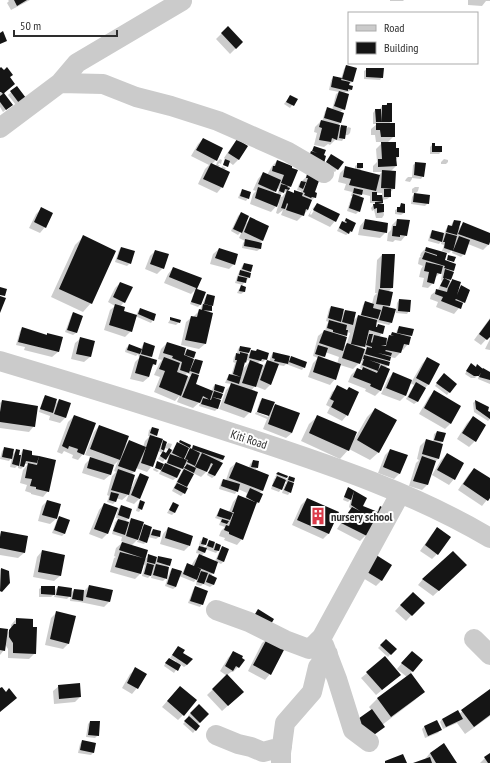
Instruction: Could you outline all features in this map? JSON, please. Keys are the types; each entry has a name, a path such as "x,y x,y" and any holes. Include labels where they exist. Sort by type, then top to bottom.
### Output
{"street":[{"path":"0,128 60,83 77,63 182,1"},
{"path":"60,83 103,84 136,97 218,121 288,152 324,173"},
{"name":"Kiti Road","path":"0,367 185,418 325,464 443,513 490,538"},
{"path":"216,735 263,752 281,755 285,723 312,692 325,645 400,494"},
{"path":"216,610 249,622 285,640 309,649 313,646 325,645"},
{"path":"474,639 490,655"},
{"path":"325,645 353,730 369,742"}],"building":[{"path":"14,0 27,0 17,6"},
{"path":"228,26 243,42 236,49 221,33"},
{"path":"3,31 7,41 0,44 0,33"},
{"path":"346,65 357,68 353,82 342,79"},
{"path":"1,67 4,70 7,67 13,75 10,77 15,84 3,94 0,92"},
{"path":"366,68 384,68 383,78 366,77"},
{"path":"333,76 350,82 349,85 353,86 352,90 348,89 348,91 331,87"},
{"path":"17,86 26,98 19,103 10,91"},
{"path":"339,91 349,94 345,110 334,106"},
{"path":"4,93 13,105 6,110 0,102 0,96"},
{"path":"290,95 298,99 294,106 286,102"},
{"path":"387,103 392,103 392,122 382,122 382,105 387,105"},
{"path":"327,107 344,113 341,123 324,118"},
{"path":"375,109 381,109 382,122 376,122"},
{"path":"321,120 340,125 337,140 332,138 331,142 319,140 322,128 319,127"},
{"path":"376,123 395,123 395,137 381,137 380,130 376,130"},
{"path":"341,125 347,126 345,139 339,138"},
{"path":"203,138 223,148 217,161 196,150"},
{"path":"237,139 248,146 239,160 228,153"},
{"path":"381,142 396,142 396,148 399,148 399,157 396,157 397,166 378,167 378,159 382,159"},
{"path":"432,143 435,143 435,146 442,146 442,152 432,152"},
{"path":"314,146 326,150 323,167 307,162 311,151 317,153 312,151"},
{"path":"331,154 344,162 338,170 326,162"},
{"path":"225,159 230,161 228,167 223,165"},
{"path":"277,160 298,170 291,187 281,183 284,175 272,171"},
{"path":"415,162 426,163 424,177 414,175"},
{"path":"211,163 230,172 223,188 203,179"},
{"path":"357,163 363,163 363,168 357,168"},
{"path":"345,166 380,175 376,191 349,185 351,179 343,177"},
{"path":"382,170 396,171 395,189 381,188"},
{"path":"263,172 281,180 276,192 258,184"},
{"path":"307,174 320,178 315,192 317,193 316,198 311,198 304,195 305,193 303,192 308,178 306,178"},
{"path":"301,181 306,182 303,189 299,187"},
{"path":"281,184 288,186 287,187 290,188 289,190 285,189 284,193 279,191"},
{"path":"258,187 281,195 277,207 255,198"},
{"path":"354,188 363,190 362,195 353,193"},
{"path":"242,189 251,192 249,199 240,196"},
{"path":"384,189 391,189 391,197 384,197"},
{"path":"287,190 294,193 294,190 303,193 302,196 312,200 308,210 306,209 304,216 286,210 287,203 285,209 281,208"},
{"path":"372,192 377,192 377,195 382,195 383,201 372,201"},
{"path":"414,193 430,195 429,204 413,202"},
{"path":"353,194 364,198 360,212 349,208"},
{"path":"383,201 383,203 378,204 384,204 384,212 377,213 377,208 374,209 373,204 375,204 375,202"},
{"path":"317,203 340,214 336,222 313,210"},
{"path":"401,203 405,204 405,213 397,212 397,207 400,207"},
{"path":"41,207 53,213 46,228 34,222"},
{"path":"241,212 249,216 242,233 233,229"},
{"path":"250,217 269,226 263,241 244,232"},
{"path":"346,218 356,223 352,232 350,231 349,234 339,228 342,221 347,222 345,221"},
{"path":"365,219 388,223 387,233 363,229"},
{"path":"397,219 410,220 407,236 392,236 393,226 396,226"},
{"path":"454,220 461,221 457,235 446,232 448,225 452,226"},
{"path":"463,222 490,233 489,245 458,234"},
{"path":"432,230 444,233 442,242 430,238"},
{"path":"446,233 457,236 453,251 444,248 445,242 443,242"},
{"path":"83,235 116,251 92,304 59,289"},
{"path":"459,236 470,240 465,255 453,251"},
{"path":"245,239 262,243 261,249 244,246"},
{"path":"121,247 135,251 131,264 117,259"},
{"path":"426,247 447,253 445,260 456,264 454,271 444,268 445,266 422,259 425,252 437,256 425,251"},
{"path":"219,248 238,254 235,265 215,258"},
{"path":"155,250 169,254 164,269 150,264"},
{"path":"382,254 395,254 393,288 380,288"},
{"path":"448,255 456,257 454,262 447,260"},
{"path":"426,262 443,266 441,274 437,273 434,284 427,282 429,272 424,271"},
{"path":"244,263 253,265 251,272 242,269"},
{"path":"173,267 202,278 197,289 206,292 201,305 191,302 196,288 169,277"},
{"path":"445,269 454,272 451,280 443,278"},
{"path":"240,270 251,273 250,278 239,275"},
{"path":"238,276 247,278 246,283 237,281"},
{"path":"444,278 450,281 447,288 440,286"},
{"path":"452,280 461,282 457,295 461,285 470,290 465,303 456,299 455,300 463,303 461,309 441,301 443,297 435,294 436,289 447,292"},
{"path":"120,282 133,287 125,303 113,297"},
{"path":"241,285 246,287 245,292 239,291"},
{"path":"0,287 7,289 5,296 0,295"},
{"path":"379,289 393,292 390,306 376,304"},
{"path":"207,294 215,296 213,306 204,304"},
{"path":"0,296 6,298 0,313"},
{"path":"399,299 411,300 410,312 398,311"},
{"path":"365,301 374,304 373,308 381,310 378,319 361,315"},
{"path":"115,304 125,307 124,311 137,315 132,332 109,325"},
{"path":"203,304 212,306 212,311 202,310"},
{"path":"331,306 344,309 341,322 328,318"},
{"path":"383,306 396,309 392,323 379,320"},
{"path":"140,308 156,314 154,321 138,314"},
{"path":"199,309 213,313 206,344 185,340 191,316 197,317"},
{"path":"345,310 356,312 353,325 342,322"},
{"path":"73,312 83,316 77,333 67,330"},
{"path":"358,315 377,320 376,327 378,324 385,326 383,334 369,330 365,347 351,344"},
{"path":"170,317 181,320 180,323 170,320"},
{"path":"490,319 490,337 487,340 479,334"},
{"path":"329,320 347,325 347,336 333,332 333,330 327,328"},
{"path":"399,326 414,329 412,336 397,333"},
{"path":"22,327 47,335 47,333 63,337 59,352 18,342"},
{"path":"324,330 347,337 343,351 319,343"},
{"path":"392,332 411,337 409,345 404,344 401,353 385,351 392,353 391,356 378,353 391,357 390,361 365,354 367,347 372,348 366,345 369,334 373,334 372,343 374,335 387,338 386,345 381,345 386,346 389,335 394,336 391,335"},
{"path":"80,337 95,341 91,357 76,354"},
{"path":"144,342 155,346 152,357 141,354"},
{"path":"167,342 186,348 184,355 194,359 189,373 180,370 182,362 172,358 173,356 163,353"},
{"path":"347,343 365,349 360,364 342,358"},
{"path":"129,344 142,349 140,354 127,350"},
{"path":"318,345 328,348 325,357 315,354"},
{"path":"240,346 251,348 249,353 239,351"},
{"path":"187,349 196,352 194,358 185,355"},
{"path":"257,349 269,353 267,360 262,359 261,361 249,358 251,350 256,351"},
{"path":"240,352 248,354 241,377 233,374 237,360 235,360 236,353 240,354"},
{"path":"273,352 290,356 288,364 274,361 275,359 272,358"},
{"path":"140,355 157,360 156,365 153,364 149,377 135,373"},
{"path":"364,355 390,362 389,366 369,360 380,364 378,371 362,365"},
{"path":"291,356 307,362 305,368 289,362"},
{"path":"318,356 341,364 336,380 313,372"},
{"path":"164,357 180,363 177,372 188,376 181,396 159,387 165,371 159,369"},
{"path":"427,357 440,364 429,385 416,378"},
{"path":"195,359 203,361 199,374 190,371"},
{"path":"250,360 263,365 256,387 242,383"},
{"path":"267,360 279,364 271,385 260,380"},
{"path":"471,363 476,367 477,364 483,369 479,376 474,376 466,371"},
{"path":"381,365 390,369 381,391 370,386 371,384 353,377 357,368 362,370 363,367 377,373"},
{"path":"483,368 490,372 490,380 479,377"},
{"path":"393,372 412,380 406,396 386,388"},
{"path":"192,373 199,375 196,384 213,391 210,400 203,396 200,403 182,397"},
{"path":"444,373 457,384 450,393 436,383"},
{"path":"229,374 241,377 239,384 227,380"},
{"path":"416,382 426,388 418,402 408,397"},
{"path":"231,383 258,392 251,413 224,403"},
{"path":"215,384 225,387 223,393 214,390"},
{"path":"337,385 347,390 349,387 359,392 348,416 331,407 334,401 330,399"},
{"path":"434,390 461,406 451,424 424,408"},
{"path":"214,391 223,394 221,399 212,397"},
{"path":"45,395 57,399 53,413 40,409"},
{"path":"212,397 221,400 218,409 201,404 203,398 211,400"},
{"path":"262,398 275,402 269,416 257,412"},
{"path":"59,399 71,403 66,418 54,414"},
{"path":"2,400 38,406 35,427 0,422"},
{"path":"475,400 489,407 488,411 490,412 490,419 476,409"},
{"path":"275,404 300,413 292,433 268,424"},
{"path":"375,408 397,420 379,453 357,440"},
{"path":"74,415 96,423 84,455 77,452 78,449 69,446 68,449 62,446"},
{"path":"317,415 357,432 349,451 309,433"},
{"path":"473,416 486,425 476,442 462,433"},
{"path":"99,425 129,436 120,460 90,449"},
{"path":"152,427 159,429 157,436 150,433"},
{"path":"437,431 446,433 443,442 434,440"},
{"path":"150,435 163,439 153,467 141,463"},
{"path":"426,439 443,444 439,459 422,454"},
{"path":"129,440 146,447 135,472 118,466"},
{"path":"163,440 167,442 164,451 161,449"},
{"path":"180,440 191,445 190,448 179,442"},
{"path":"177,442 189,448 184,459 172,453"},
{"path":"193,445 225,456 223,460 192,449"},
{"path":"4,447 14,449 12,459 2,457"},
{"path":"169,448 172,450 166,460 160,456 163,451 166,453"},
{"path":"190,448 200,453 195,466 187,462 188,460 185,459"},
{"path":"16,449 20,450 19,455 21,455 19,466 12,464"},
{"path":"23,449 32,451 32,455 39,456 37,463 26,461 24,467 20,466"},
{"path":"390,449 408,455 400,474 383,467"},
{"path":"202,453 223,463 215,476 208,473 213,464 211,463 207,472 195,467"},
{"path":"447,453 464,463 455,480 437,470"},
{"path":"170,454 187,460 183,469 167,463"},
{"path":"39,456 56,460 49,492 30,486 32,479 25,478 28,463 37,465"},
{"path":"422,456 436,461 428,485 413,481"},
{"path":"90,457 114,465 111,475 87,468"},
{"path":"253,460 259,461 258,468 251,467"},
{"path":"157,461 164,464 161,470 155,468"},
{"path":"236,462 269,475 263,491 229,478"},
{"path":"165,463 181,470 177,478 161,471"},
{"path":"187,464 196,468 194,473 184,468"},
{"path":"474,468 490,478 490,498 488,501 463,484"},
{"path":"118,469 135,475 129,495 111,490"},
{"path":"184,469 194,474 187,487 177,482"},
{"path":"278,472 288,476 287,478 276,474"},
{"path":"140,473 149,477 140,499 131,495"},
{"path":"277,476 286,480 282,490 272,486"},
{"path":"289,476 295,478 294,482 288,480"},
{"path":"223,479 240,484 238,492 221,486"},
{"path":"288,481 294,483 291,493 284,490"},
{"path":"177,483 188,488 185,494 174,488"},
{"path":"348,487 367,498 363,506 378,512 380,506 386,509 379,519 364,513 378,520 367,536 341,523 352,507 360,511 351,505 354,491 351,500 344,497"},
{"path":"250,488 263,494 259,503 257,502 243,540 229,534 229,532 224,530 226,525 229,526 238,495 255,502 246,497"},
{"path":"111,492 119,494 116,502 109,500"},
{"name":"nursery school","path":"307,498 339,512 329,534 297,520"},
{"path":"47,500 61,504 57,519 42,515"},
{"path":"140,500 145,502 142,510 138,508"},
{"path":"173,502 179,505 175,513 169,510"},
{"path":"104,503 118,508 108,534 94,529"},
{"path":"121,505 132,509 129,519 118,515"},
{"path":"220,508 233,513 230,520 217,516"},
{"path":"59,516 70,520 65,534 54,530"},
{"path":"131,518 144,522 138,540 126,536"},
{"path":"118,519 129,522 125,535 113,531"},
{"path":"222,519 229,521 227,524 221,522"},
{"path":"144,524 152,527 147,543 139,540"},
{"path":"168,527 193,536 190,546 165,538"},
{"path":"437,527 451,537 438,555 425,545"},
{"path":"153,529 161,531 160,537 151,535"},
{"path":"1,531 28,536 25,553 0,548"},
{"path":"203,537 208,539 206,545 201,544"},
{"path":"209,540 215,542 213,548 207,546"},
{"path":"122,542 148,550 141,574 115,567 120,552 143,558 119,550"},
{"path":"216,543 221,545 219,551 214,550"},
{"path":"199,546 207,548 205,553 198,550"},
{"path":"222,546 229,549 224,562 217,559"},
{"path":"42,550 65,555 61,576 38,572"},
{"path":"453,551 467,565 439,591 422,579"},
{"path":"373,553 392,565 382,581 362,569"},
{"path":"148,554 157,557 155,564 147,562"},
{"path":"199,554 218,562 214,574 197,567 201,569 197,580 183,574 187,563 194,566"},
{"path":"158,556 172,559 170,566 157,562"},
{"path":"147,563 154,565 151,576 144,574"},
{"path":"156,564 169,567 167,579 153,575"},
{"path":"1,568 9,571 10,583 2,592 0,591"},
{"path":"172,568 182,571 176,587 167,584"},
{"path":"201,571 208,573 204,584 197,582"},
{"path":"209,574 217,578 214,585 206,582"},
{"path":"89,585 113,590 110,602 86,597"},
{"path":"41,586 55,586 55,595 41,594"},
{"path":"58,586 72,588 71,597 56,595"},
{"path":"195,586 208,591 203,605 190,601"},
{"path":"74,589 84,590 83,601 72,599"},
{"path":"413,592 425,603 412,616 400,605"},
{"path":"258,609 274,619 268,629 252,619"},
{"path":"56,611 76,616 69,644 50,639"},
{"path":"16,618 33,619 33,627 37,627 36,654 13,653 13,643 9,637 9,630 14,624 16,624"},
{"path":"0,628 8,629 5,651 0,650"},
{"path":"268,637 286,646 271,675 253,665"},
{"path":"386,639 397,649 391,655 380,645"},
{"path":"178,646 185,650 183,653 193,659 187,665 172,655"},
{"path":"233,651 243,656 242,658 245,660 239,668 236,666 233,671 225,666"},
{"path":"412,651 423,660 413,672 401,663"},
{"path":"385,656 401,675 382,690 366,672"},
{"path":"169,658 181,665 178,671 165,663"},
{"path":"135,667 147,674 138,689 127,683"},
{"path":"411,673 425,692 391,717 377,698"},
{"path":"227,674 244,692 228,706 212,689"},
{"path":"80,683 81,697 59,699 58,685"},
{"path":"180,686 197,700 184,716 167,701"},
{"path":"2,687 6,692 9,688 17,698 0,712 0,688"},
{"path":"490,689 490,715 474,727 461,710"},
{"path":"199,704 209,714 200,723 190,713"},
{"path":"372,709 385,727 368,739 355,721"},
{"path":"458,710 463,719 446,727 442,719"},
{"path":"189,716 200,726 196,731 184,721"},
{"path":"437,720 442,730 428,736 424,726"},
{"path":"90,721 100,721 99,736 88,735"},
{"path":"82,740 96,743 94,753 80,750"},
{"path":"444,743 457,763 436,763 430,753"},
{"path":"490,753 490,763 488,763 484,757"},
{"path":"403,754 407,763 385,763 385,761"},
{"path":"430,757 432,763 413,763"}],"place":[{"name":"nursery school","path":"318,516"}]}
